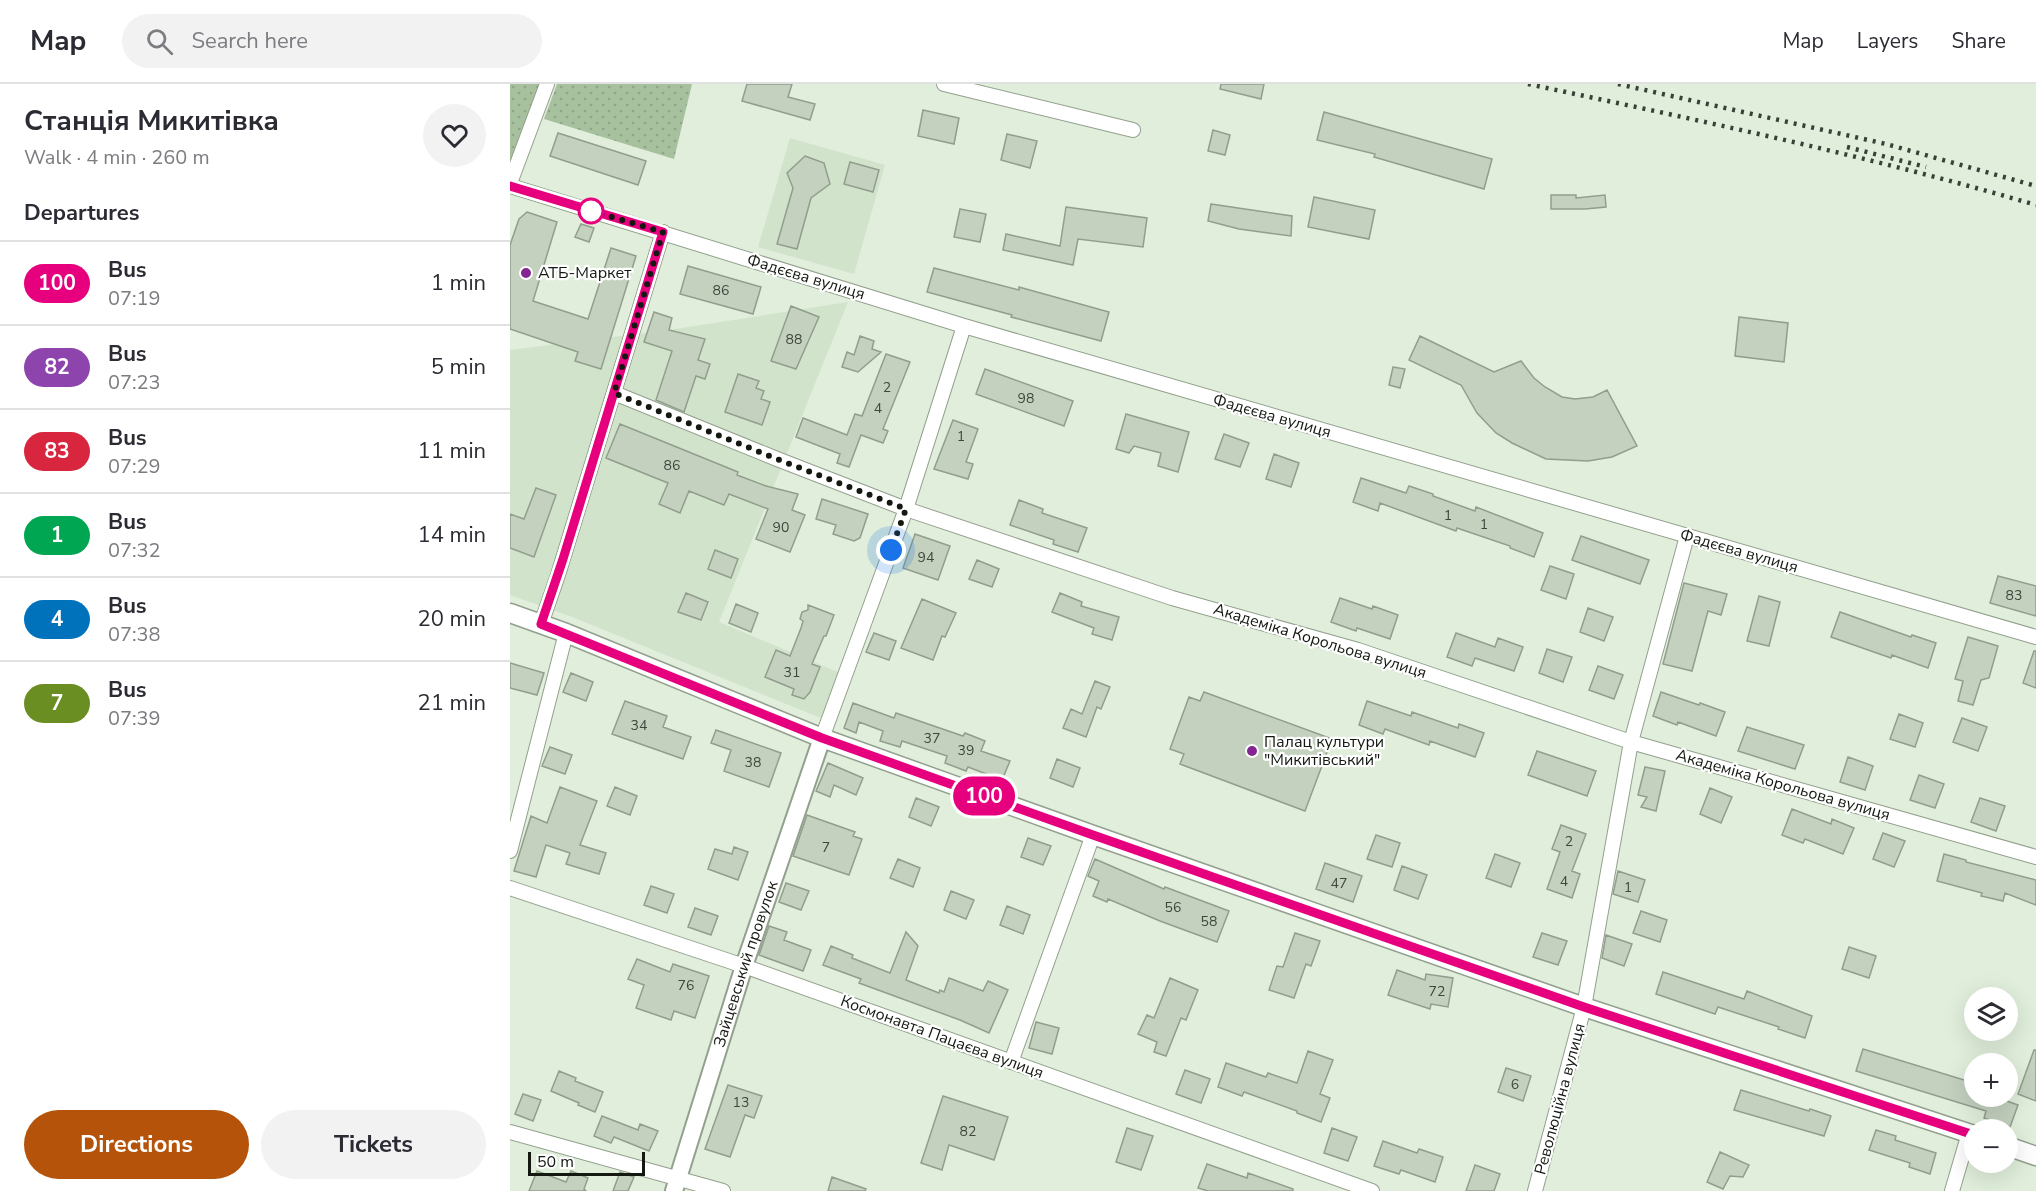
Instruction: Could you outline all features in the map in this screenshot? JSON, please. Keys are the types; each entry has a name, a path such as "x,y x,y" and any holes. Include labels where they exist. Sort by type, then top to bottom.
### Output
{"main road":[{"path":"510,613 566,633 822,738 1093,835 1584,1007 1964,1131"},
{"path":"2018,1150 2036,1156"}],"street":[{"path":"510,185 547,84"},
{"path":"944,84 1133,130"},
{"name":"Фадєєва вулиця","path":"510,185 964,326 2036,637"},
{"path":"541,624 561,567 663,232"},
{"path":"822,738 906,509 964,326"},
{"name":"Академіка Корольова вулиця","path":"614,393 906,509 1172,598 1358,650 1631,742 2036,857"},
{"name":"Революційна вулиця","path":"1535,1191 1584,1007 1631,742 1687,536"},
{"path":"510,851 566,633"},
{"name":"Зайцевський провулок","path":"676,1185 744,966 822,738"},
{"path":"1011,1062 1093,835"},
{"name":"Космонавта Пацаєва вулиця","path":"510,888 744,966 1372,1191"},
{"path":"510,1132 676,1185 723,1191"},
{"path":"1952,1191 1964,1157"}],"shaded area":[{"path":"510,84 547,84 510,183"},
{"path":"557,84 692,84 674,159 544,119"},
{"path":"790,138 885,165 854,274 758,247"},
{"path":"848,302 719,622 845,675 828,721 572,617 510,595 510,350 669,330"}],"building":[{"path":"747,84 792,84 788,97 815,104 810,120 742,101"},
{"path":"1221,84 1264,84 1261,99 1220,89"},
{"path":"923,110 959,118 954,144 918,136"},
{"path":"1324,112 1492,159 1484,189 1374,157 1375,154 1317,140"},
{"path":"1213,130 1230,135 1225,155 1208,151"},
{"path":"558,133 646,161 638,185 550,156"},
{"path":"1007,134 1037,141 1030,168 1001,160"},
{"path":"805,156 824,163 830,184 811,198 797,249 777,244 793,188 787,173"},
{"path":"850,162 879,170 873,192 844,184"},
{"path":"1551,195 1576,195 1576,198 1605,195 1606,207 1551,209"},
{"path":"1314,197 1375,210 1369,239 1308,227"},
{"path":"1211,204 1292,216 1291,236 1239,229 1208,221"},
{"path":"1066,207 1147,218 1143,247 1078,239 1073,265 1003,250 1006,234 1060,246"},
{"path":"960,209 986,214 980,242 954,237"},
{"path":"527,212 557,222 533,301 588,319 611,248 636,256 601,369 575,361 578,352 510,329 510,245 519,219"},
{"path":"581,224 594,228 589,242 575,237"},
{"path":"688,266 761,287 753,314 680,294"},
{"path":"934,268 1019,290 1019,287 1109,312 1101,341 927,292"},
{"path":"791,306 819,317 796,369 771,361"},
{"path":"654,312 672,318 669,330 705,339 698,360 710,364 705,379 696,376 684,412 656,400 672,351 644,342"},
{"path":"1739,317 1788,323 1784,362 1735,356"},
{"path":"860,336 874,341 872,349 881,352 858,372 842,367 847,352 854,355"},
{"path":"1420,336 1494,372 1521,361 1534,378 1562,397 1575,399 1593,397 1607,390 1637,446 1612,457 1588,461 1546,459 1512,443 1496,433 1477,413 1461,385 1409,360"},
{"path":"886,354 910,362 883,429 888,431 883,443 861,435 849,467 837,463 840,454 796,437 803,418 847,435 855,414 862,416"},
{"path":"1393,367 1405,369 1400,388 1389,385"},
{"path":"985,369 1073,401 1064,426 976,394"},
{"path":"738,374 759,381 756,388 764,391 761,399 770,402 762,425 725,412"},
{"path":"1126,414 1189,432 1178,472 1158,466 1161,453 1134,446 1129,453 1116,449"},
{"path":"953,420 978,429 966,462 973,464 968,479 934,469"},
{"path":"620,424 738,472 737,475 766,486 798,494 792,510 805,515 790,552 756,539 768,509 729,494 724,505 689,491 680,513 659,504 668,483 606,458"},
{"path":"1224,434 1249,443 1240,467 1215,459"},
{"path":"1274,454 1299,463 1291,487 1266,479"},
{"path":"1361,478 1406,493 1409,486 1475,511 1476,507 1543,533 1534,557 1510,548 1510,546 1457,528 1456,531 1380,503 1378,511 1353,502"},
{"path":"536,488 556,495 534,557 510,548 510,514 524,519"},
{"path":"822,499 868,514 860,538 854,541 833,534 836,525 816,519"},
{"path":"1019,500 1043,509 1042,513 1087,528 1078,552 1053,544 1054,540 1010,525"},
{"path":"915,534 950,546 938,580 903,568"},
{"path":"1581,536 1649,560 1640,584 1572,560"},
{"path":"715,550 738,559 731,578 708,569"},
{"path":"977,560 999,569 992,587 969,579"},
{"path":"1550,566 1574,574 1566,599 1541,590"},
{"path":"1998,576 2036,586 2036,616 1990,603"},
{"path":"1684,583 1727,594 1721,615 1708,611 1692,671 1663,664"},
{"path":"686,593 708,602 701,620 678,612"},
{"path":"1060,593 1082,602 1081,606 1119,617 1112,640 1092,634 1094,628 1052,612"},
{"path":"1759,596 1780,602 1769,646 1747,641"},
{"path":"1340,598 1398,615 1390,639 1331,622"},
{"path":"922,599 956,613 945,637 942,636 933,660 901,648"},
{"path":"736,604 758,613 751,632 729,623"},
{"path":"808,605 834,615 812,664 820,667 810,692 804,699 792,695 794,689 765,677 776,650 790,656 803,621 800,619 802,612 808,610"},
{"path":"1588,608 1613,617 1604,641 1580,632"},
{"path":"1840,612 1911,637 1912,635 1936,643 1928,668 1831,637"},
{"path":"874,633 896,641 889,660 866,652"},
{"path":"1456,633 1495,647 1498,638 1523,647 1514,671 1475,658 1472,666 1447,657"},
{"path":"1968,637 1998,646 1989,678 1981,680 1973,705 1958,701 1963,681 1955,679"},
{"path":"1547,649 1572,657 1563,682 1539,673"},
{"path":"2034,651 2036,651 2036,688 2023,683"},
{"path":"510,663 544,673 537,695 510,688"},
{"path":"1598,666 1623,675 1614,699 1589,690"},
{"path":"571,673 593,682 586,701 563,692"},
{"path":"1095,681 1110,687 1101,709 1097,707 1086,737 1063,728 1071,709 1082,714"},
{"name":"Палац культури \"Микитівський\"","path":"1204,692 1332,739 1305,811 1180,764 1184,754 1170,749 1189,697 1200,701"},
{"path":"1661,692 1725,712 1716,736 1678,722 1677,725 1653,716"},
{"path":"625,701 667,716 663,727 691,737 683,759 612,734"},
{"path":"1367,701 1411,716 1412,712 1458,728 1459,724 1484,733 1475,757 1430,741 1429,745 1385,729 1383,734 1359,725"},
{"path":"853,703 894,718 896,713 963,736 965,733 985,741 981,751 1010,761 1002,780 968,767 966,771 945,763 947,756 902,741 900,747 880,741 883,731 859,722 856,733 844,728"},
{"path":"1899,714 1923,723 1915,747 1890,739"},
{"path":"1962,718 1987,727 1978,751 1953,742"},
{"path":"1747,727 1804,745 1795,769 1738,751"},
{"path":"716,730 781,753 769,787 724,771 731,750 711,743"},
{"path":"550,747 572,755 565,774 542,766"},
{"path":"1537,751 1596,771 1587,796 1528,775"},
{"path":"1848,757 1873,766 1865,790 1840,782"},
{"path":"1057,759 1080,768 1073,787 1050,778"},
{"path":"828,763 863,778 856,795 834,785 830,797 816,791"},
{"path":"1645,767 1665,771 1656,811 1641,807 1647,797 1638,795"},
{"path":"1919,775 1944,784 1935,808 1910,800"},
{"path":"560,787 597,801 580,845 606,853 599,874 566,864 570,853 546,845 536,877 514,871 531,816 547,823"},
{"path":"615,787 637,796 630,815 607,806"},
{"path":"1710,788 1732,797 1721,823 1700,814"},
{"path":"916,798 939,807 931,826 909,817"},
{"path":"1980,798 2005,806 1996,831 1971,822"},
{"path":"1792,809 1831,824 1832,819 1854,828 1843,854 1805,839 1803,843 1782,835"},
{"path":"807,815 855,832 853,836 862,839 849,875 793,856"},
{"path":"1561,825 1586,834 1572,871 1580,874 1572,898 1547,889 1560,852 1552,849"},
{"path":"1883,833 1905,841 1894,867 1873,859"},
{"path":"1376,835 1400,843 1392,867 1367,859"},
{"path":"1028,838 1051,846 1043,865 1021,857"},
{"path":"734,847 748,852 738,880 708,869 715,849 732,854"},
{"path":"1495,854 1520,863 1511,887 1486,878"},
{"path":"1944,854 2036,880 2036,905 2005,893 2003,901 1937,881"},
{"path":"898,859 920,868 913,887 890,878"},
{"path":"1095,859 1164,889 1165,887 1229,911 1217,942 1108,899 1107,902 1093,896 1099,881 1088,876"},
{"path":"1325,863 1362,876 1353,902 1316,889"},
{"path":"1402,866 1427,875 1418,899 1394,890"},
{"path":"1618,871 1645,880 1638,902 1613,894"},
{"path":"786,883 809,891 801,910 779,902"},
{"path":"651,886 674,894 667,913 644,905"},
{"path":"951,891 974,900 966,919 944,910"},
{"path":"1007,906 1030,915 1023,934 1000,925"},
{"path":"695,908 718,916 711,935 688,927"},
{"path":"1641,911 1667,920 1660,942 1633,933"},
{"path":"769,926 787,932 784,940 811,950 803,971 759,955"},
{"path":"906,932 918,946 906,980 939,993 940,990 944,992 949,978 983,991 988,981 1008,990 989,1033 859,983 861,979 823,965 831,946 853,955 852,958 890,973"},
{"path":"1295,933 1320,941 1311,966 1306,964 1294,998 1269,990 1277,966 1283,967"},
{"path":"1542,933 1567,941 1558,965 1533,957"},
{"path":"1606,935 1632,944 1624,966 1602,958"},
{"path":"1849,947 1876,956 1869,978 1842,969"},
{"path":"637,959 670,972 673,964 709,976 695,1018 674,1011 671,1020 636,1008 644,985 628,979"},
{"path":"1397,970 1425,980 1426,974 1453,978 1448,1007 1431,1004 1430,1009 1388,995"},
{"path":"1663,972 1744,999 1747,991 1812,1016 1805,1038 1718,1007 1715,1014 1656,994"},
{"path":"1170,978 1198,990 1186,1020 1181,1018 1166,1056 1154,1052 1157,1042 1138,1034 1147,1015 1154,1018"},
{"path":"1036,1022 1059,1028 1052,1054 1029,1048"},
{"path":"1863,1049 1964,1080 1964,1104 1856,1071"},
{"path":"2034,1050 2036,1050 2036,1101 2018,1094"},
{"path":"1308,1051 1333,1060 1320,1094 1330,1098 1321,1122 1244,1092 1242,1096 1218,1087 1226,1063 1266,1077 1268,1073 1297,1083"},
{"path":"1506,1068 1531,1076 1523,1101 1498,1092"},
{"path":"1185,1070 1210,1079 1201,1103 1176,1094"},
{"path":"559,1071 576,1078 575,1081 603,1092 595,1112 551,1091"},
{"path":"728,1085 762,1096 754,1118 745,1115 730,1157 705,1149"},
{"path":"1741,1090 1831,1116 1824,1136 1734,1110"},
{"path":"523,1094 541,1100 533,1121 515,1114"},
{"path":"943,1096 1008,1117 994,1160 949,1145 942,1170 921,1163"},
{"path":"1973,1107 2017,1107 2013,1119 1987,1119 1984,1118 1986,1111"},
{"path":"602,1116 638,1130 640,1124 658,1131 649,1151 614,1137 611,1143 594,1136"},
{"path":"1127,1128 1153,1136 1141,1170 1116,1162"},
{"path":"1332,1128 1357,1137 1348,1161 1324,1153"},
{"path":"1876,1130 1896,1136 1895,1140 1936,1153 1930,1174 1909,1167 1910,1163 1869,1150"},
{"path":"1383,1141 1417,1153 1419,1149 1443,1157 1435,1182 1401,1170 1399,1174 1374,1166"},
{"path":"1720,1152 1749,1165 1743,1177 1730,1176 1723,1189 1707,1182"},
{"path":"1207,1164 1247,1178 1248,1173 1293,1189 1293,1191 1208,1191 1198,1188"},
{"path":"1475,1165 1500,1174 1494,1191 1466,1191"},
{"path":"537,1171 566,1182 571,1171 588,1178 584,1189 586,1191 529,1191"},
{"path":"620,1172 634,1177 628,1191 613,1191"},
{"path":"832,1177 866,1189 865,1191 828,1191"}],"railway":[{"path":"1528,84 1719,125 1910,170 2036,205"},
{"path":"1618,84 1886,144 2036,186"},
{"path":"1847,147 1926,167"}],"bus line":[{"name":"100","path":"510,186 663,232 541,624 822,738 1093,835 1584,1007 1964,1132"}],"place":[{"name":"АТБ-Маркет","path":"526,273"},
{"name":"Палац культури \"Микитівський\"","path":"1252,751"}],"route":[{"path":"591,211 663,232 614,393 906,509 891,550"}]}
